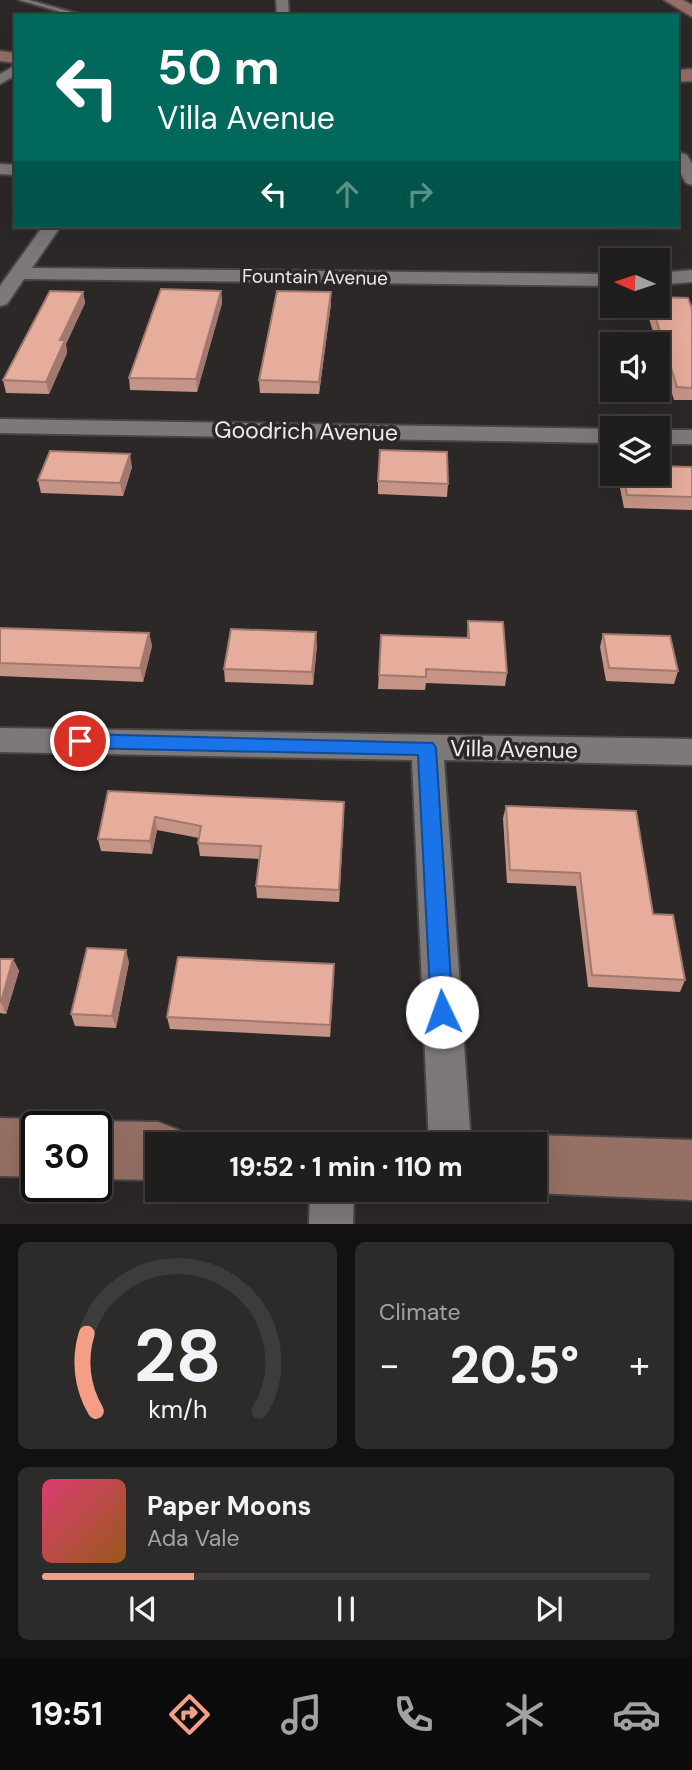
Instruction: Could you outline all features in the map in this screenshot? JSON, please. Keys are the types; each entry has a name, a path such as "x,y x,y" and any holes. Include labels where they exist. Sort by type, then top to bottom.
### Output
{"street":[{"path":"672,0 692,12"},
{"path":"683,158 692,180"},
{"path":"0,300 51,228"},
{"name":"Fountain Avenue","path":"17,273 600,280"},
{"path":"670,278 692,276"},
{"name":"Goodrich Avenue","path":"0,426 600,436"},
{"path":"670,437 692,437"},
{"name":"Villa Avenue","path":"0,740 692,752"},
{"path":"427,748 449,1132"},
{"path":"0,1147 21,1148"},
{"path":"112,1151 145,1152"},
{"path":"547,1164 692,1170"},
{"path":"331,1224 332,1202"}],"lane":[{"path":"22,0 75,14"}],"building":[{"path":"161,289 221,291 196,379 129,378"},
{"path":"50,291 83,292 60,340 65,340 46,382 3,380"},
{"path":"277,291 331,292 319,382 259,380"},
{"path":"670,297 688,298 692,309 692,388 677,387 670,364 670,332 660,332 656,318 670,318"},
{"path":"380,450 447,452 448,484 378,481"},
{"path":"50,451 130,454 120,483 38,480"},
{"path":"670,466 692,467 692,497 627,495 625,486 670,486"},
{"path":"468,621 503,622 507,673 426,669 426,677 379,675 381,635 469,638"},
{"path":"0,628 149,633 140,668 0,663"},
{"path":"231,629 316,632 312,672 224,669"},
{"path":"603,634 670,636 678,671 609,668"},
{"path":"108,791 344,802 339,890 256,886 261,846 198,843 201,826 155,817 150,841 98,839"},
{"path":"506,806 636,811 653,914 673,915 685,980 592,975 580,873 510,870"},
{"path":"87,948 126,950 112,1016 71,1014"},
{"path":"178,957 334,964 330,1025 167,1017"},
{"path":"0,959 13,959 1,1002 0,1002"}],"route":[{"path":"80,741 427,748 442,1012"}]}
